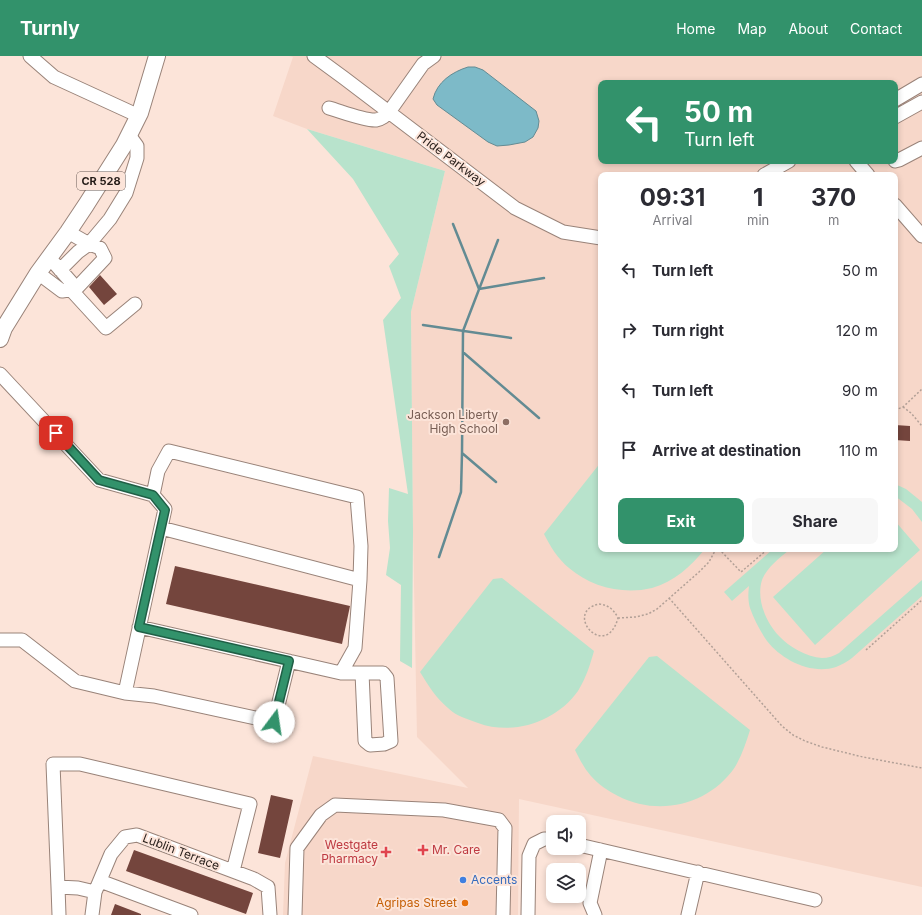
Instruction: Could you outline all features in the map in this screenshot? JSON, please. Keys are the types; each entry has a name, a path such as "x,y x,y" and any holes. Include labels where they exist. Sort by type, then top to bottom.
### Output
{"main road":[{"name":"CR 528","path":"0,339 4,328 38,273 54,264 68,232 124,145 139,116 157,56"},
{"path":"0,322 25,295"}],"street":[{"path":"30,56 54,77 139,116"},
{"name":"Pride Parkway","path":"314,56 515,208 563,232 598,238"},
{"path":"329,108 369,120 383,118 428,59"},
{"path":"898,98 922,84"},
{"path":"898,115 922,102"},
{"path":"129,135 137,146 138,158 126,193 110,219 89,244 78,252 54,264 71,282 71,291 106,328 135,304"},
{"path":"898,160 922,148"},
{"path":"769,172 784,164"},
{"path":"898,208 922,236"},
{"path":"38,273 62,291 71,291 105,258 100,248 89,244 68,232"},
{"path":"0,374 99,480 153,495 165,510 125,693"},
{"path":"153,495 158,471 169,451 357,497 361,546 355,648 341,673"},
{"path":"161,528 360,580"},
{"path":"139,627 341,673 362,673 383,673 387,678 391,741 384,744 370,746 365,741 362,673"},
{"path":"0,640 22,640 75,681 125,693 154,696 274,722 289,661"},
{"path":"59,915 54,764 80,764 250,804 233,871"},
{"path":"295,915 297,848 321,815 335,805 444,810 499,820 505,828 503,915"},
{"name":"Lublin Terrace","path":"92,915 98,886 111,854 125,837 137,835 254,879 268,887 270,915"},
{"path":"528,915 529,856 534,844 546,839"},
{"path":"586,847 815,900"},
{"path":"595,915 590,903 601,850"},
{"path":"688,915 698,872"},
{"path":"58,887 78,888 98,886 191,915"}],"path":[{"path":"898,409 903,407 922,390"},
{"path":"903,407 922,426"},
{"path":"618,618 636,617 648,614 657,609 699,572 709,562 714,552"},
{"path":"723,552 741,572 764,552"},
{"path":"669,598 782,726 793,735 822,747 863,757 922,768"},
{"path":"866,650 922,600"},
{"path":"600,604 610,608 616,613 618,618 616,626 612,631 607,635 601,636 594,634 589,630 584,619 589,609 594,605 600,604"}],"shaded area":[{"name":"Jackson Liberty High School","path":"289,56 922,56 922,887 519,799 518,915 283,915 285,863 313,756 468,788 417,737 411,312 445,171 307,129 273,116 293,57"}],"green space":[{"path":"307,129 445,171 411,312 413,532 412,668 400,661 401,585 386,575 390,548 388,521 389,488 408,494 383,320 401,298 389,266 399,254 353,179"},
{"path":"598,466 598,552 702,552 682,573 668,582 652,588 641,590 619,590 597,585 578,575 558,556 544,534"},
{"path":"898,485 906,489 922,502 922,522 912,509 898,498"},
{"path":"898,524 920,550 815,645 773,597 824,552 898,552"},
{"path":"770,552 786,552 770,567 764,575 760,587 763,610 774,631 793,648 810,656 824,658 831,657 839,653 922,580 922,596 852,658 836,667 826,669 817,669 798,664 789,660 773,648 757,625 750,608 748,597 749,586 732,601 724,592"},
{"path":"502,578 594,651 583,681 578,691 569,702 558,711 533,724 505,728 491,727 478,723 451,711 436,696 420,672 493,579"},
{"path":"657,656 750,730 744,749 735,767 712,791 682,804 666,806 650,806 634,802 611,792 600,785 591,776 584,767 575,750 649,657"}],"water":[{"path":"468,67 475,67 483,70 536,111 539,121 538,128 533,137 525,142 497,146 488,142 437,105 433,99 435,93 446,78"}],"building":[{"path":"100,275 117,294 104,305 89,287"},
{"path":"898,425 910,426 910,441 898,440"},
{"path":"175,566 350,606 342,644 166,604"},
{"path":"271,795 293,800 280,858 258,853"},
{"path":"134,850 253,893 246,914 126,871"},
{"path":"115,904 141,914 141,915 111,915"}],"waterway":[{"path":"453,224 479,289 544,278"},
{"path":"439,557 461,492 463,331 498,240"},
{"path":"423,325 511,338"},
{"path":"464,353 539,418"},
{"path":"462,453 496,482"}],"place":[{"name":"Jackson Liberty High School","path":"506,422"},
{"name":"Mr. Care","path":"423,850"},
{"name":"Westgate Pharmacy","path":"386,852"},
{"name":"Accents","path":"463,880"},
{"name":"Agripas Street","path":"465,903"}],"route":[{"path":"56,433 99,480 153,495 165,510 139,627 289,661 274,722"}]}
